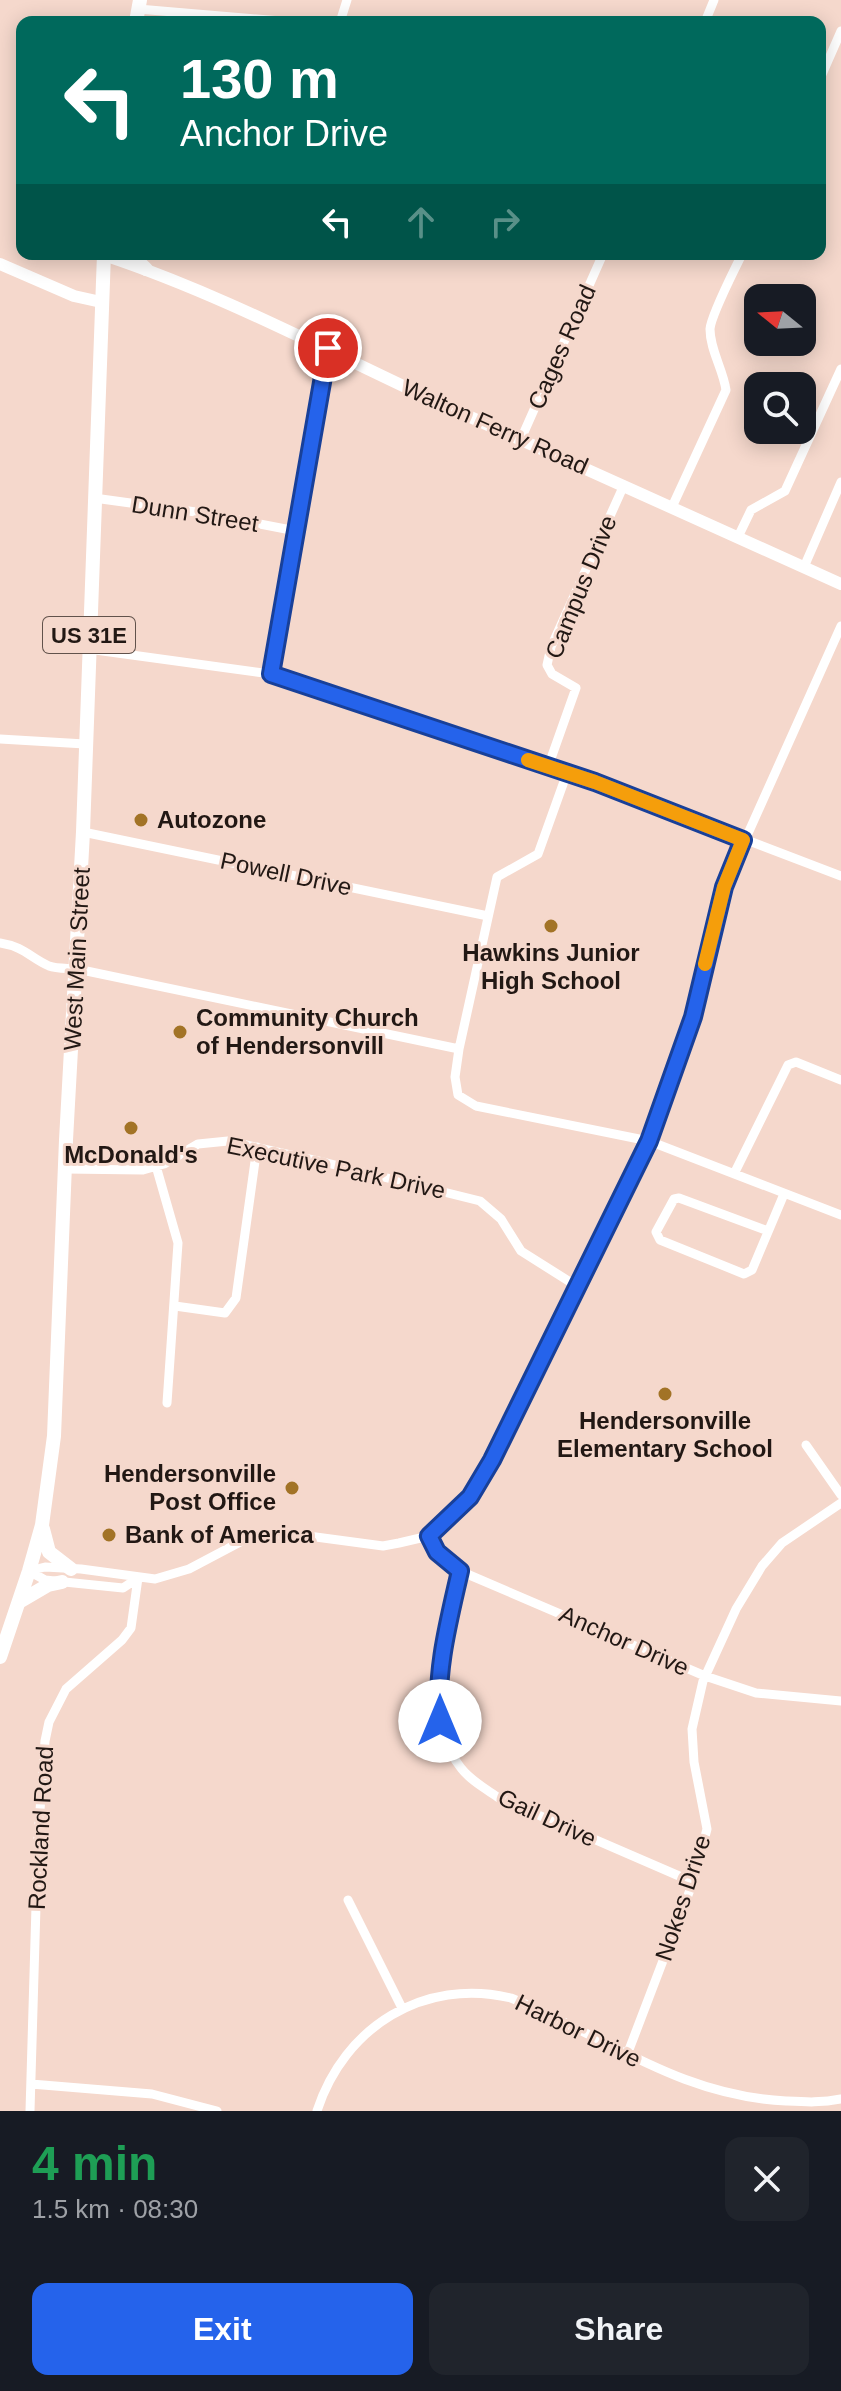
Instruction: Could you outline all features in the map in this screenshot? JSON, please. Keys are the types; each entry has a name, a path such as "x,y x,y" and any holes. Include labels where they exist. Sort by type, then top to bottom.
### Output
{"main road":[{"name":"West Main Street","path":"0,1657 42,1525 54,1436 83,832 104,260"},
{"path":"136,260 146,269"},
{"path":"42,1525 49,1552 71,1569"},
{"path":"19,1602 48,1585 62,1582"}],"street":[{"path":"138,10 216,16"},
{"path":"826,65 841,31"},
{"name":"Walton Ferry Road","path":"121,260 328,348 433,400 841,584"},
{"name":"Cages Road","path":"521,439 600,260"},
{"path":"672,507 726,390 710,327 739,260"},
{"path":"0,264 74,296 101,302"},
{"path":"271,674 328,348"},
{"path":"738,537 751,510 785,491 841,369"},
{"path":"804,567 841,482"},
{"name":"Campus Drive","path":"548,767 576,688 552,674 547,665 551,647 624,485"},
{"name":"Dunn Street","path":"94,498 203,513 296,531"},
{"path":"29,1571 45,1567 119,1572 155,1579 180,1572 220,1551 257,1537 286,1533 383,1546 429,1536 470,1497 492,1460 649,1141 693,1017 724,887 841,626"},
{"path":"88,649 271,674 567,773 841,876"},
{"path":"0,739 85,744"},
{"path":"567,773 538,854 497,877 459,1049 458,1095 476,1106 649,1141 841,1215"},
{"name":"Powell Drive","path":"83,832 488,916"},
{"path":"0,943 15,945 51,967 77,969 459,1049"},
{"path":"734,1174 788,1065 796,1062 841,1080"},
{"name":"Executive Park Drive","path":"65,1169 143,1170 198,1144 228,1141 257,1147 474,1198 488,1205 501,1219 521,1251 578,1287"},
{"path":"175,1306 225,1313 236,1298 257,1147"},
{"path":"156,1166 178,1243 167,1403"},
{"path":"768,1231 679,1198 674,1199 656,1232 660,1240 744,1274 752,1270 784,1194"},
{"path":"806,1445 841,1495"},
{"name":"Nokes Drive","path":"627,2055 693,1882 707,1829 694,1762 692,1729 705,1676 736,1609 762,1566 782,1543 841,1503"},
{"name":"Anchor Drive","path":"429,1536 437,1552 460,1571 705,1676 756,1693 841,1701"},
{"path":"29,1571 45,1580 123,1588 138,1578"},
{"name":"Gail Drive","path":"460,1571 438,1699 440,1721 461,1769 499,1798 693,1882"},
{"name":"Rockland Road","path":"30,2111 38,1838 45,1741 49,1722 66,1689 122,1640 131,1628 138,1578"},
{"path":"348,1900 402,2008"},
{"name":"Harbor Drive","path":"317,2111 325,2087 357,2043 383,2019 409,2004 460,1992 491,1993 533,2007 675,2078 716,2091 765,2100 818,2103 841,2099"},
{"path":"31,2084 152,2094 217,2111"}],"slow traffic":[{"path":"528,760 595,782 743,840 724,887 705,964"}],"place":[{"name":"Autozone","path":"141,820"},
{"name":"Hawkins Junior High School","path":"551,926"},
{"name":"Community Church of Hendersonvill","path":"180,1032"},
{"name":"McDonald's","path":"131,1128"},
{"name":"Hendersonville Elementary School","path":"665,1394"},
{"name":"Hendersonville Post Office","path":"292,1488"},
{"name":"Bank of America","path":"109,1535"}],"route":[{"path":"328,348 271,674 595,782 743,840 724,887 693,1017 649,1141 492,1460 470,1497 429,1536 437,1552 460,1571 440,1678 440,1721"}]}
